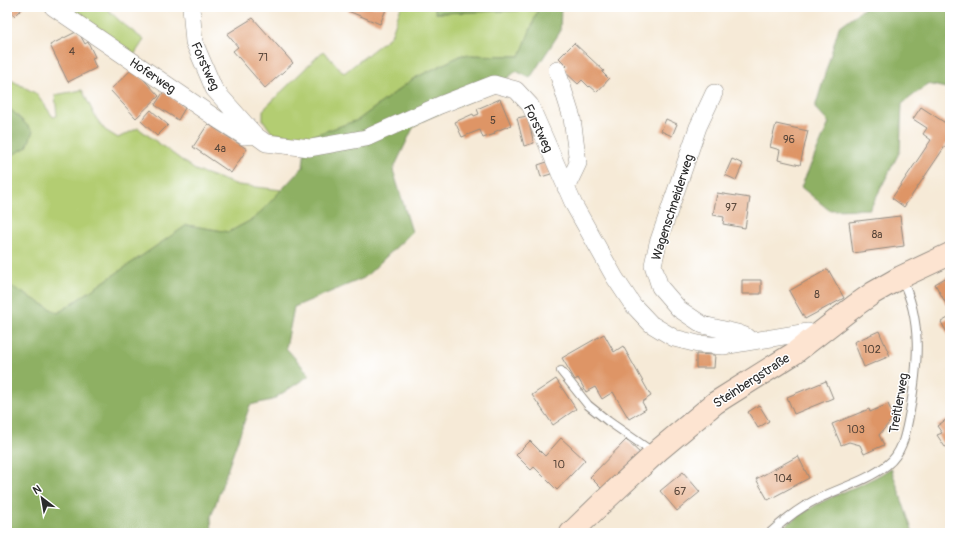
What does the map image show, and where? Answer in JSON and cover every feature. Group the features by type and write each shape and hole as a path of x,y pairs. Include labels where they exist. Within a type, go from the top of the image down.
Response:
{"main road":[{"name":"Steinbergstraße","path":"572,533 592,512 655,453 715,403 793,354 856,305 901,277 950,254"}],"street":[{"name":"Hoferweg","path":"53,7 217,119 244,136 255,135"},
{"name":"Forstweg","path":"191,7 194,42 214,89 255,135 266,143 310,148 366,138 440,105 494,84 516,90 530,105 566,188 624,293 642,316 651,324 674,338 698,344 723,346 808,332 815,336"},
{"path":"557,70 572,118 578,163 566,188"},
{"name":"Wagenschneiderweg","path":"714,93 698,127 658,244 653,265 660,287 678,309 703,325 737,333 751,341"}],"lane":[{"name":"Treitlerweg","path":"770,533 794,513 807,505 880,470 892,461 901,448 906,431 918,353 912,307 908,291 901,277"},
{"path":"561,371 588,406 655,453"}],"green space":[{"path":"65,7 105,7 144,40 134,55"},
{"path":"401,7 434,7 436,13 538,10 521,56 462,55 413,79 358,120 306,138 272,133 263,120 263,110 323,51 344,73 391,36"},
{"path":"434,7 561,7 560,32 530,78 516,71 494,90 424,120 413,128 393,170 412,232 364,278 294,307 286,348 310,375 272,400 250,405 211,517 212,533 7,533 7,284 58,313 187,225 229,232 255,218 303,167 306,138 358,120 413,79 462,55 520,56 538,10 436,13"},
{"path":"866,7 950,7 950,89 928,84 902,104 900,151 870,209 829,210 801,187 829,123 815,108 839,27"},
{"path":"9,79 37,94 53,117 57,116 55,95 82,90 96,118 105,130 118,138 138,128 195,170 238,185 282,190 255,218 229,232 187,225 58,313 7,284 7,158 27,147 33,131 7,106 7,82"},
{"path":"7,106 33,131 27,147 7,158"},
{"path":"891,468 913,533 776,533 798,516 816,505 874,478"}],"building":[{"path":"7,7 24,7 15,16"},
{"path":"350,7 387,7 380,24 348,11"},
{"path":"253,18 293,63 265,88 233,51 238,47 227,34"},
{"path":"78,31 85,44 88,42 95,57 92,58 96,68 68,82 50,45"},
{"path":"574,43 604,71 602,72 609,79 597,92 582,80 578,84 563,70 567,66 559,58"},
{"path":"133,68 159,96 136,118 110,90"},
{"path":"164,91 185,108 178,120 155,105"},
{"path":"500,99 511,125 494,132 495,134 483,138 480,130 462,137 455,122 473,114 474,116 479,114 477,109"},
{"path":"921,107 950,126 950,139 904,207 892,198 931,140 923,134 927,128 913,119"},
{"path":"151,110 168,125 157,136 141,121"},
{"path":"527,116 534,143 524,146 517,118"},
{"path":"666,119 677,124 672,136 661,131"},
{"path":"208,124 247,149 231,173 193,147"},
{"path":"776,124 808,131 800,165 778,160 780,150 770,147"},
{"path":"732,159 743,164 736,180 725,175"},
{"path":"547,162 551,174 541,177 538,165"},
{"path":"717,193 750,198 745,228 723,224 724,217 713,215"},
{"path":"900,216 904,246 853,253 849,222"},
{"path":"828,269 844,298 805,319 789,291"},
{"path":"947,277 950,282 950,311 935,284"},
{"path":"742,280 761,280 761,294 742,294"},
{"path":"950,317 950,338 941,322"},
{"path":"879,331 890,356 864,367 854,342"},
{"path":"604,334 614,352 623,346 651,396 642,402 646,409 629,419 613,392 602,399 595,387 586,392 578,378 575,380 562,358"},
{"path":"696,354 715,355 714,368 696,368"},
{"path":"556,379 576,409 553,425 532,395"},
{"path":"826,381 833,398 794,414 787,397"},
{"path":"888,404 894,417 879,435 884,445 864,454 860,445 849,442 841,445 832,424 869,409 870,412"},
{"path":"759,405 769,421 758,428 748,412"},
{"path":"950,417 950,445 945,447 937,435 942,433 937,426"},
{"path":"561,438 585,460 557,490 534,467 531,470 516,455 530,441 545,456"},
{"path":"626,440 641,454 605,492 590,477"},
{"path":"798,456 809,478 768,500 756,479"},
{"path":"683,472 700,492 677,511 660,491"}]}
